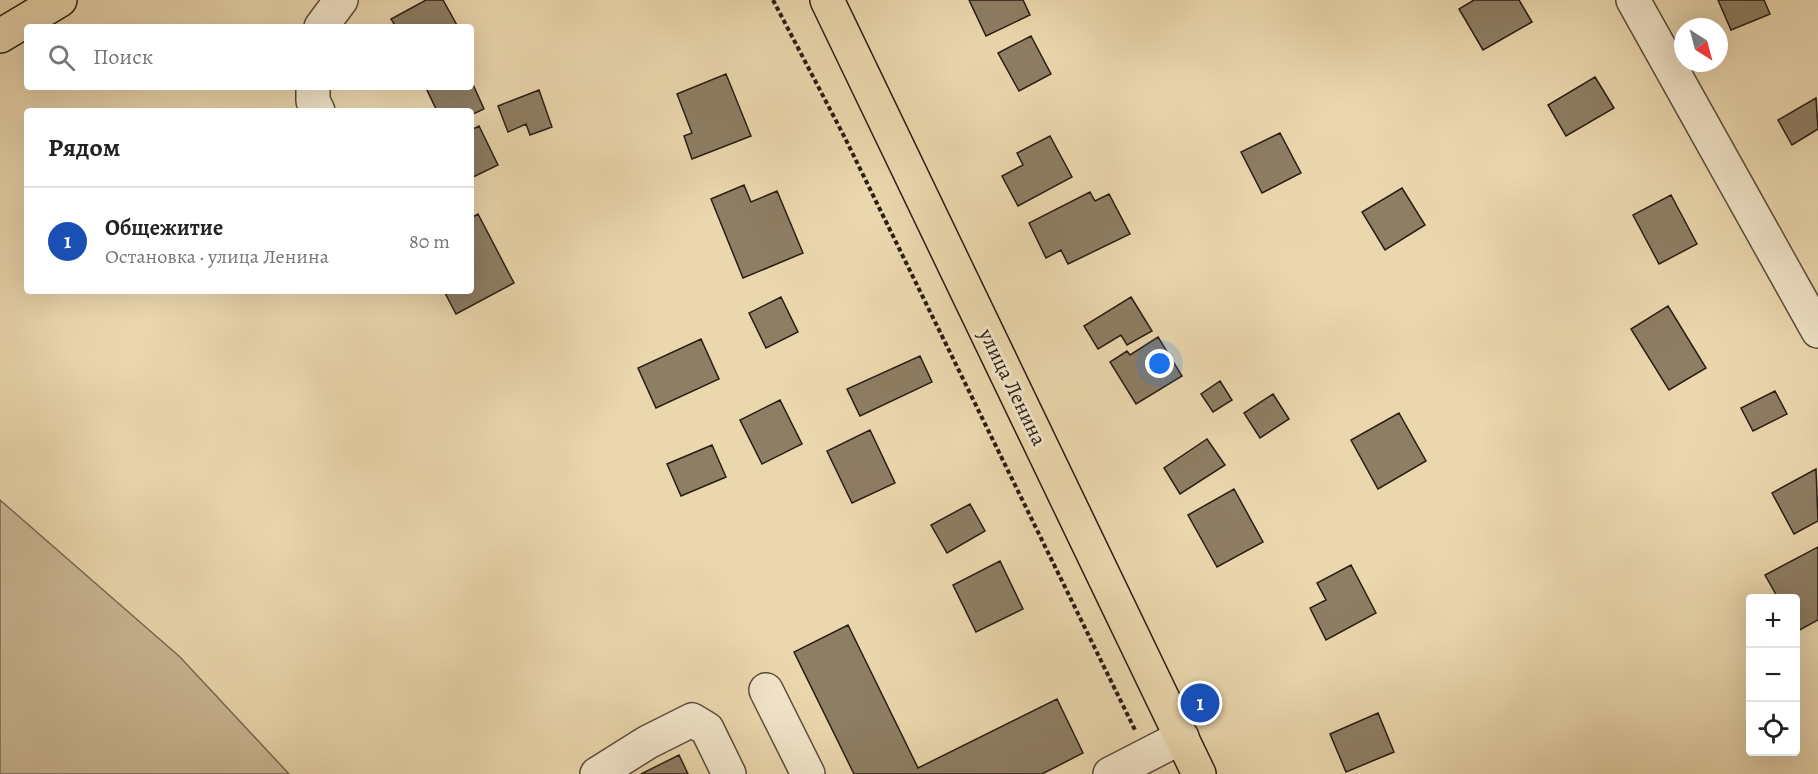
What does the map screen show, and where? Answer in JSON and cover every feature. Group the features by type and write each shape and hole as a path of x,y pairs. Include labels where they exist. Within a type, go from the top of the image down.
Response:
{"main road":[{"path":"0,36 60,0"},
{"name":"улица Ленина","path":"827,0 1199,774"}],"street":[{"path":"323,24 341,0"},
{"path":"1633,0 1818,331"},
{"path":"313,90 313,101 316,108"},
{"path":"766,690 808,774"},
{"path":"597,774 648,742 692,720 706,729 729,774"},
{"path":"1110,774 1182,737"}],"path":[{"path":"773,0 845,138 1147,755"}],"shaded area":[{"path":"0,500 180,657 289,774 0,774"}],"building":[{"path":"426,0 443,0 456,24 394,24 391,19"},
{"path":"969,0 1023,0 1030,15 986,36"},
{"path":"1474,0 1519,0 1532,22 1483,50 1459,9"},
{"path":"1718,0 1764,0 1770,14 1731,30 1728,18 1726,18"},
{"path":"1031,36 1051,74 1019,91 998,53"},
{"path":"726,74 751,136 692,159 684,136 692,133 677,94"},
{"path":"1595,77 1614,108 1566,136 1548,105"},
{"path":"474,87 484,109 474,114 474,108 436,108 427,90 474,90"},
{"path":"539,90 552,127 530,135 526,124 508,132 498,106"},
{"path":"1816,98 1818,129 1792,145 1778,120"},
{"path":"479,126 498,165 474,177 474,128"},
{"path":"1280,133 1301,173 1262,193 1241,152"},
{"path":"1050,136 1072,177 1018,206 1002,176 1023,165 1017,153"},
{"path":"744,185 751,202 777,191 803,253 743,278 711,199"},
{"path":"1402,188 1425,225 1385,250 1362,212"},
{"path":"1090,192 1095,201 1109,194 1130,234 1068,264 1061,250 1046,258 1029,223"},
{"path":"1671,195 1697,244 1659,264 1633,215"},
{"path":"478,214 514,283 456,314 446,294 474,294 474,216"},
{"path":"781,297 798,332 766,348 749,313"},
{"path":"1131,297 1152,331 1127,345 1121,335 1098,349 1084,326"},
{"path":"1668,306 1706,368 1669,390 1631,329"},
{"path":"1158,337 1182,376 1136,404 1110,362 1127,351 1130,355"},
{"path":"701,339 719,379 656,408 638,368"},
{"path":"920,356 932,382 860,416 847,389"},
{"path":"1220,381 1232,400 1213,412 1201,394"},
{"path":"1775,391 1787,414 1753,431 1741,408"},
{"path":"1273,394 1289,419 1260,438 1244,413"},
{"path":"780,400 802,444 762,464 740,420"},
{"path":"1399,413 1426,461 1378,489 1351,440"},
{"path":"870,430 895,483 852,503 827,451"},
{"path":"1207,439 1225,465 1180,494 1164,468"},
{"path":"712,445 726,477 681,496 667,464"},
{"path":"1816,469 1818,521 1794,534 1772,493"},
{"path":"1234,489 1263,542 1217,567 1188,515"},
{"path":"970,504 985,531 947,553 931,525"},
{"path":"1818,547 1818,620 1800,630 1800,594 1776,594 1765,575"},
{"path":"1000,561 1023,609 976,632 953,585"},
{"path":"1351,565 1376,613 1326,640 1310,608 1326,600 1317,583"},
{"path":"848,625 918,768 1057,699 1083,753 1042,774 854,774 794,652"},
{"path":"1378,713 1394,752 1346,772 1330,734"},
{"path":"679,755 688,774 641,774"}],"place":[{"name":"Общежитие","path":"1200,703"}]}
